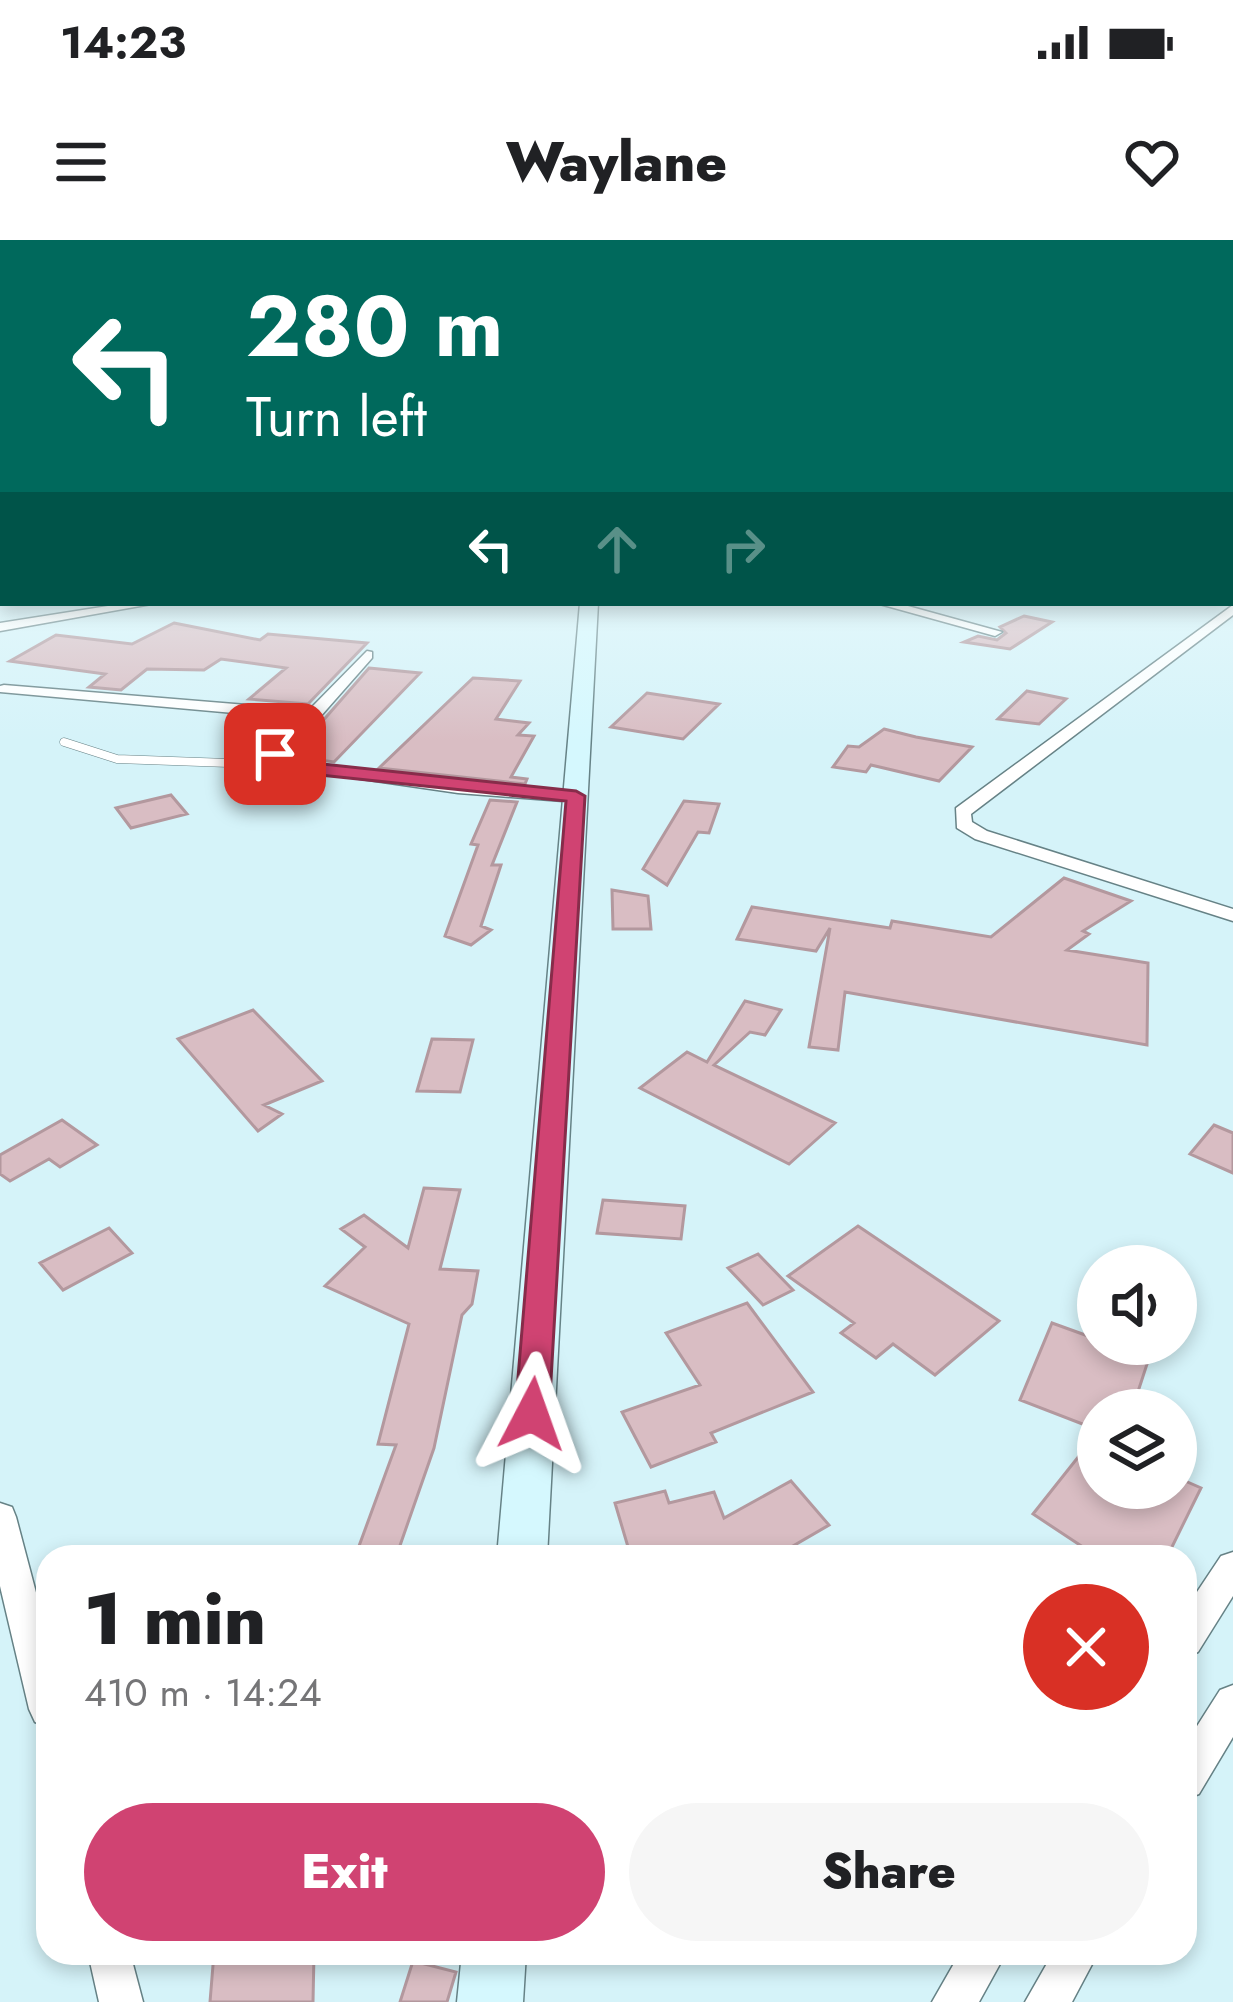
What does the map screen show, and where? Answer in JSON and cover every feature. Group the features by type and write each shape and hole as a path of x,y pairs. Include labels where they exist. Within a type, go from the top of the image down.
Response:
{"main road":[{"path":"523,1545 590,606"},
{"path":"490,2002 493,1965"}],"street":[{"path":"0,627 132,606"},
{"path":"894,606 995,632"},
{"path":"1233,609 962,812 963,824 981,835 1233,915"},
{"path":"367,655 271,762 576,796"},
{"path":"4,689 312,715"},
{"path":"0,1516 36,1661"},
{"path":"1197,1622 1233,1567"},
{"path":"1197,1760 1233,1702"},
{"path":"112,1965 121,2002"},
{"path":"954,2002 977,1965"},
{"path":"1047,2002 1070,1965"}],"lane":[{"path":"64,742 117,759 282,766"}],"building":[{"path":"1024,616 1052,622 1010,649 964,642 978,636 997,640 1006,633 1000,627"},
{"path":"174,623 260,640 268,634 367,643 308,704 249,699 286,668 221,659 204,670 147,669 121,690 89,687 105,674 10,661 56,635 132,644"},
{"path":"369,668 420,673 334,762 292,756"},
{"path":"473,678 520,681 496,719 529,723 518,735 534,736 511,777 527,779 525,784 379,768"},
{"path":"1027,691 1066,699 1039,724 998,719"},
{"path":"647,693 719,704 683,739 611,727"},
{"path":"884,729 972,747 939,781 871,765 866,772 833,767 848,746 859,747"},
{"path":"171,795 187,814 131,828 116,808"},
{"path":"490,800 517,802 492,865 501,865 481,926 491,930 471,945 445,936 478,845 471,844"},
{"path":"684,801 719,804 709,833 698,832 667,885 643,869"},
{"path":"1064,878 1131,901 1083,931 1089,934 1067,950 1148,963 1147,1045 845,992 838,1050 809,1047 830,928 816,951 737,939 752,907 890,928 892,921 991,937"},
{"path":"612,890 648,896 651,929 613,929"},
{"path":"745,1001 781,1010 765,1035 750,1032 714,1065 835,1123 789,1164 640,1088 687,1052 707,1062"},
{"path":"253,1010 322,1081 264,1105 282,1114 258,1131 178,1039"},
{"path":"432,1039 473,1040 460,1092 417,1091"},
{"path":"62,1120 97,1145 60,1167 49,1159 10,1181 0,1174 0,1155"},
{"path":"1214,1125 1233,1133 1233,1173 1190,1154"},
{"path":"424,1188 460,1190 440,1269 478,1271 472,1304 462,1315 434,1448 400,1545 359,1545 396,1445 378,1444 409,1324 325,1286 365,1247 341,1229 364,1215 408,1248"},
{"path":"603,1200 685,1206 681,1239 597,1233"},
{"path":"858,1226 999,1321 935,1375 893,1344 876,1358 841,1333 854,1323 788,1276"},
{"path":"109,1228 132,1253 63,1290 40,1263"},
{"path":"758,1254 793,1290 763,1305 728,1268"},
{"path":"747,1303 813,1392 711,1433 716,1442 651,1467 622,1412 700,1385 666,1333"},
{"path":"1052,1323 1077,1332 1077,1365 1147,1365 1139,1389 1077,1389 1077,1422 1020,1400"},
{"path":"1077,1458 1077,1509 1191,1509 1173,1545 1080,1545 1033,1514"},
{"path":"791,1481 829,1525 795,1545 627,1545 615,1503 665,1491 669,1503 714,1492 724,1518"},
{"path":"213,1965 314,1965 313,2002 210,2002"},
{"path":"412,1965 456,1972 447,2002 400,2002"}],"route":[{"path":"275,754 271,762 282,766 458,788 576,796 532,1414"}]}
